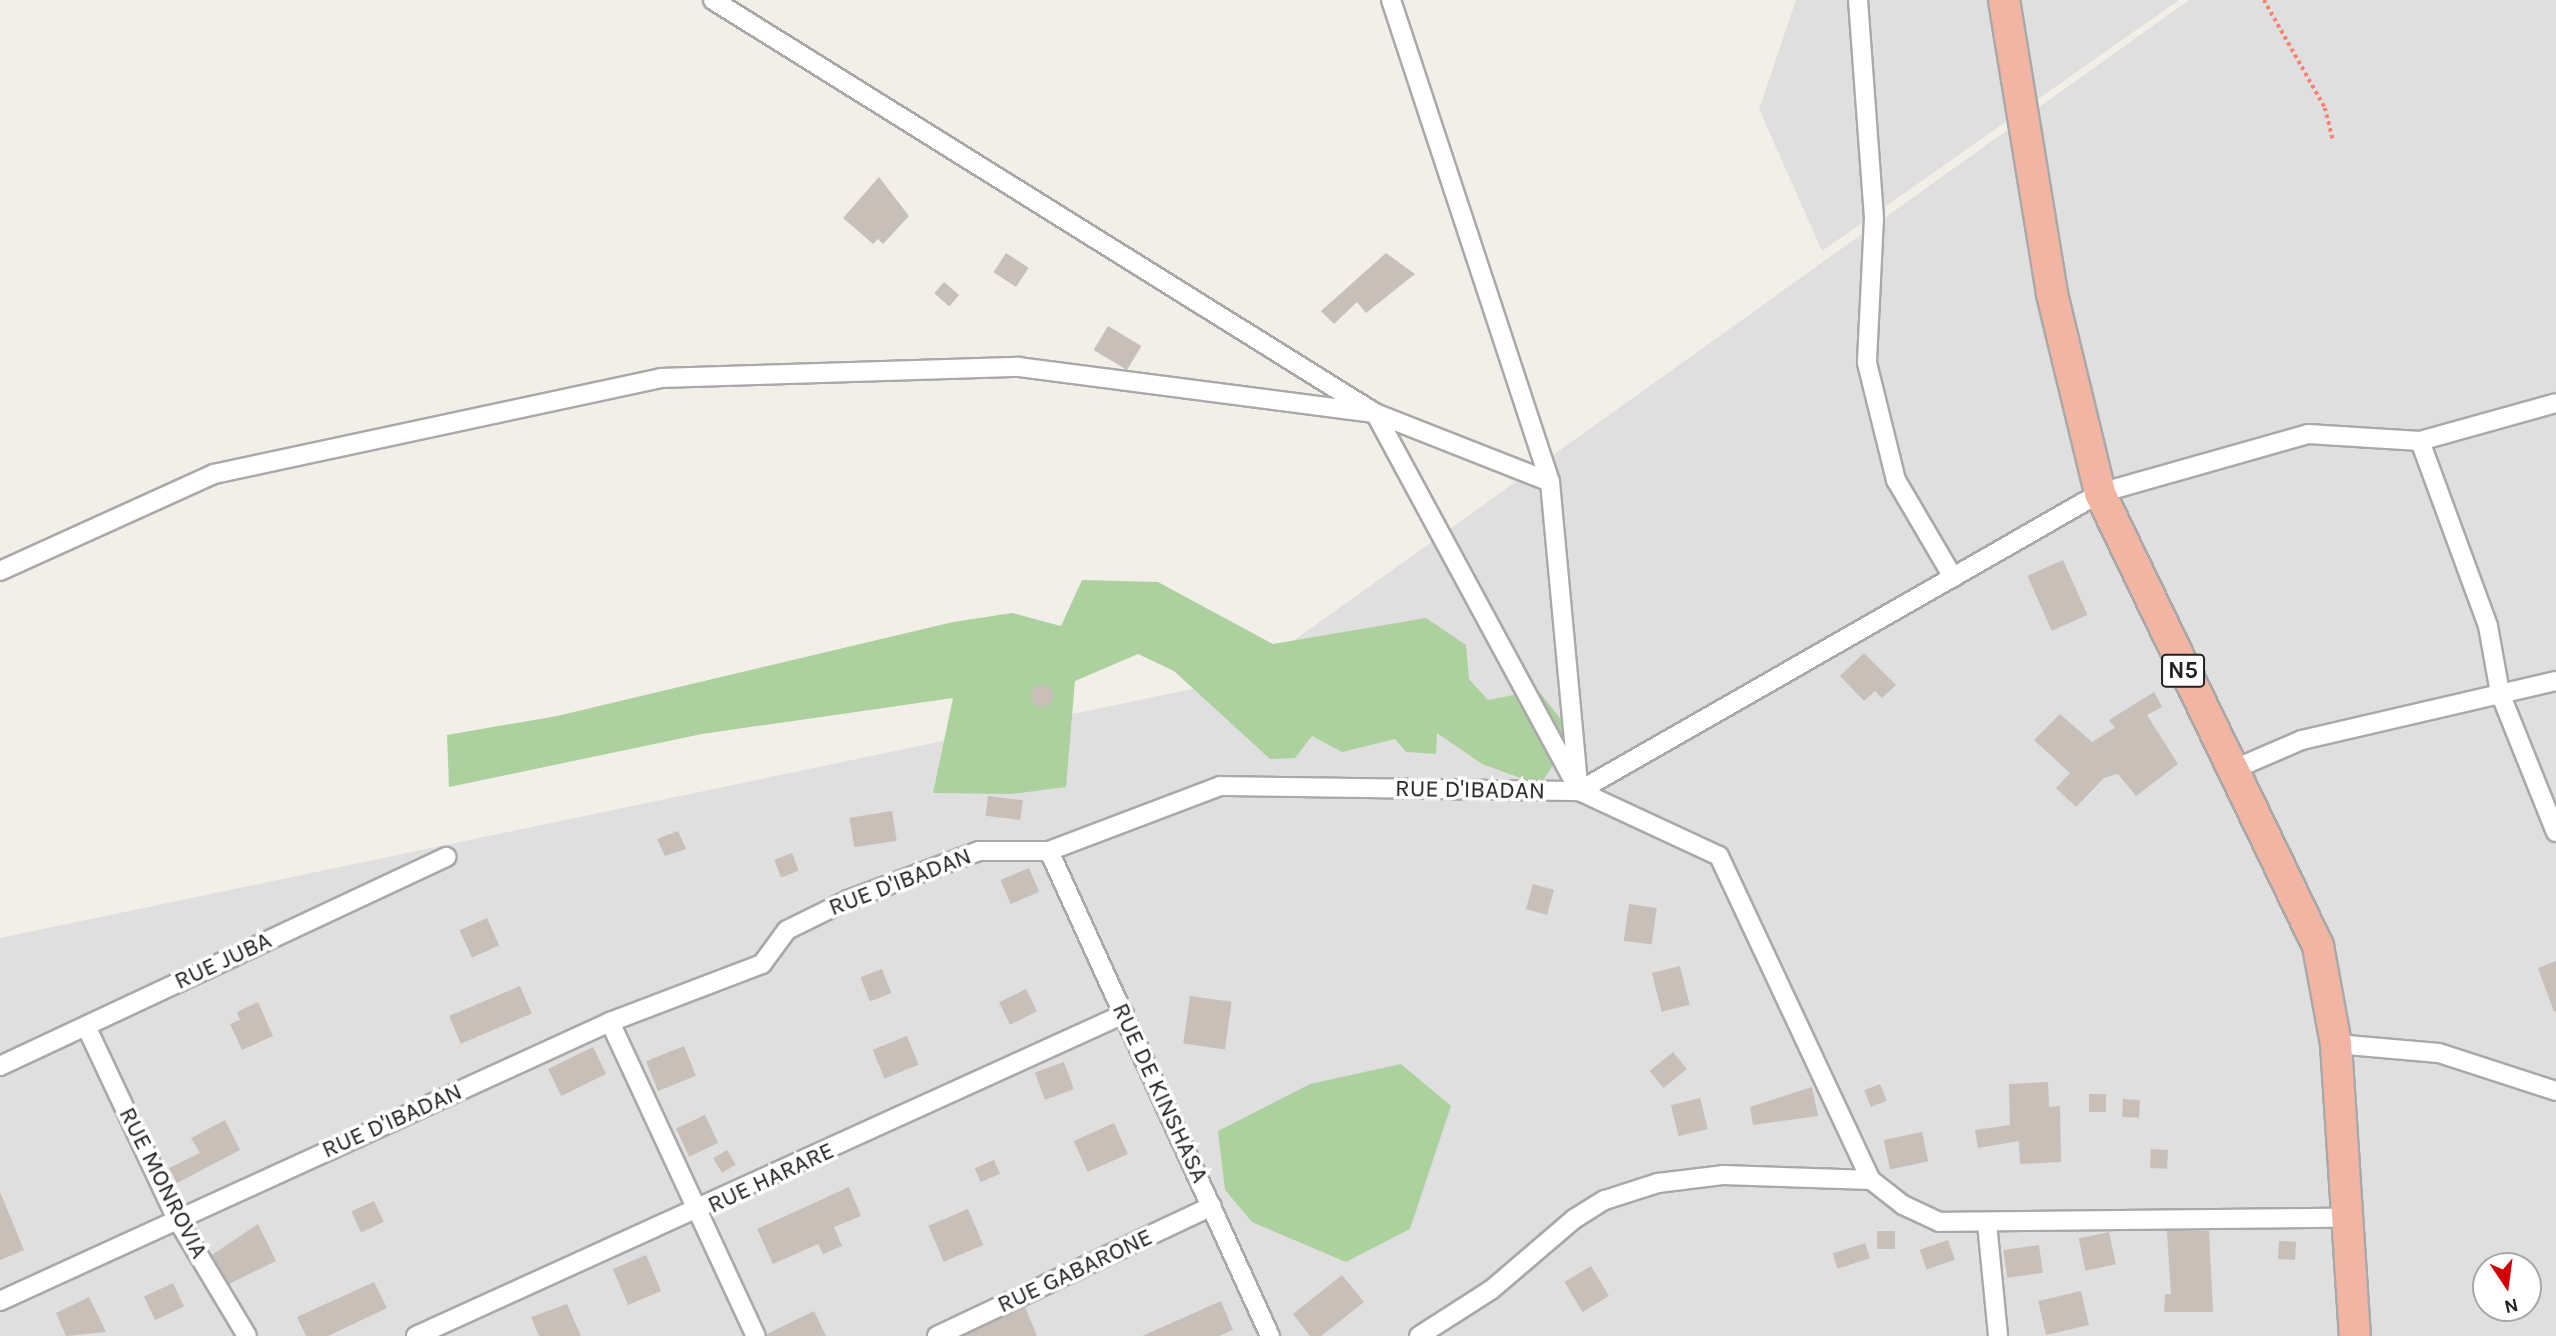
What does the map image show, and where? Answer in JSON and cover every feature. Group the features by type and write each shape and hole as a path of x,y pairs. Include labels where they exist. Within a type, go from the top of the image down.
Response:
{"highway":[{"name":"N5","path":"2004,0 2052,294 2100,493 2231,771 2318,946 2336,1044 2356,1336"}],"street":[{"path":"713,0 1375,413 1550,482"},
{"path":"1391,0 1550,482 1579,791"},
{"path":"1858,0 1874,218 1867,363 1896,480 1953,577"},
{"path":"0,571 214,474 661,377 1019,367 1375,413"},
{"path":"1579,791 2100,493 2308,433 2420,441 2556,403"},
{"path":"1375,413 1579,791"},
{"path":"2420,441 2488,626 2500,693 2556,832"},
{"path":"2231,771 2302,740 2556,681"},
{"name":"RUE D'IBADAN","path":"0,1301 610,1022 762,964 787,930 848,900 979,851 1049,851 1220,786 1579,791 1719,856 1871,1180"},
{"name":"RUE DE KINSHASA","path":"1049,851 1270,1336"},
{"name":"RUE JUBA","path":"0,1066 447,857"},
{"name":"RUE HARARE","path":"416,1336 701,1210 1124,1014"},
{"path":"610,1022 701,1210 756,1336"},
{"name":"RUE MONROVIA","path":"86,1026 177,1219 247,1336"},
{"path":"2336,1044 2439,1053 2556,1091"},
{"path":"1419,1336 1491,1290 1605,1200 1658,1183 1723,1175 1871,1180 1903,1205 1939,1222 2348,1218"},
{"name":"RUE GABARONE","path":"937,1336 1212,1206"},
{"path":"1987,1223 1998,1336"}],"path":[{"path":"2264,0 2325,108 2333,142"}],"shaded area":[{"path":"1796,0 2179,0 1822,251 1759,109"},
{"path":"2189,0 2556,0 2556,1336 0,1336 0,938 1240,679"}],"green space":[{"path":"1082,580 1158,582 1273,644 1426,618 1466,645 1469,679 1488,700 1538,690 1573,735 1540,785 1482,764 1437,733 1436,754 1406,752 1395,739 1342,752 1312,736 1295,758 1270,759 1174,671 1138,654 1075,681 1066,787 1012,794 933,793 953,698 702,734 449,787 447,735 557,716 953,622 1012,613 1061,626"},
{"path":"1401,1064 1451,1106 1410,1229 1346,1262 1252,1222 1225,1190 1218,1131 1310,1084"}],"building":[{"path":"879,177 909,216 883,244 878,239 873,244 843,218"},
{"path":"1006,253 1029,268 1016,287 993,272"},
{"path":"1386,253 1415,274 1366,313 1357,302 1334,324 1321,311"},
{"path":"944,282 959,295 949,306 934,293"},
{"path":"1108,326 1141,346 1127,370 1094,350"},
{"path":"2063,560 2087,615 2052,631 2027,576"},
{"path":"1864,653 1896,685 1882,698 1875,691 1864,701 1840,676"},
{"path":"1042,685 1050,688 1053,696 1050,704 1042,707 1034,704 1031,696 1034,688"},
{"path":"2154,692 2162,707 2147,715 2178,764 2136,796 2118,774 2104,778 2076,807 2056,788 2070,773 2034,740 2060,714 2092,742 2115,728 2109,720"},
{"path":"988,796 1023,800 1020,820 986,816"},
{"path":"892,811 897,841 854,847 850,818"},
{"path":"678,831 686,849 665,856 657,839"},
{"path":"792,853 799,871 781,878 774,860"},
{"path":"1029,868 1039,892 1011,904 1000,880"},
{"path":"1533,884 1554,890 1547,915 1526,909"},
{"path":"1629,904 1657,908 1652,945 1624,941"},
{"path":"487,918 499,945 472,958 460,930"},
{"path":"2556,961 2556,1011 2554,1012 2538,968"},
{"path":"1680,966 1690,1005 1662,1012 1652,973"},
{"path":"882,969 891,993 870,1002 861,977"},
{"path":"520,986 532,1014 461,1044 449,1016"},
{"path":"1026,989 1037,1011 1010,1025 999,1002"},
{"path":"1190,996 1232,1002 1225,1049 1183,1044"},
{"path":"258,1002 273,1036 242,1050 230,1024 240,1020 237,1012"},
{"path":"907,1036 919,1065 884,1079 873,1050"},
{"path":"684,1046 696,1076 658,1091 646,1061"},
{"path":"593,1047 606,1074 561,1096 548,1069"},
{"path":"1673,1052 1687,1069 1664,1088 1650,1071"},
{"path":"1064,1062 1074,1089 1045,1100 1035,1073"},
{"path":"2048,1082 2049,1107 2060,1106 2061,1162 2020,1164 2019,1141 1978,1148 1975,1130 2010,1125 2009,1084"},
{"path":"1880,1084 1887,1101 1871,1107 1864,1090"},
{"path":"1812,1087 1818,1116 1753,1125 1750,1107"},
{"path":"2089,1094 2106,1094 2106,1112 2089,1112"},
{"path":"1700,1098 1708,1129 1679,1136 1671,1105"},
{"path":"2123,1099 2140,1100 2139,1118 2122,1117"},
{"path":"705,1115 718,1143 689,1157 676,1129"},
{"path":"225,1120 240,1150 177,1183 169,1168 200,1153 191,1138"},
{"path":"1114,1123 1128,1154 1088,1172 1074,1141"},
{"path":"1922,1132 1928,1161 1890,1169 1884,1140"},
{"path":"2151,1149 2168,1150 2167,1169 2150,1168"},
{"path":"727,1150 736,1165 722,1173 713,1158"},
{"path":"994,1160 1000,1174 981,1182 975,1168"},
{"path":"849,1187 861,1216 834,1227 842,1246 823,1254 818,1244 773,1264 757,1229"},
{"path":"0,1192 24,1250 0,1260"},
{"path":"374,1201 384,1222 361,1232 351,1212"},
{"path":"968,1209 983,1245 944,1262 928,1226"},
{"path":"258,1224 276,1261 229,1284 212,1255"},
{"path":"1877,1231 1895,1231 1895,1249 1877,1249"},
{"path":"2167,1231 2209,1231 2213,1312 2164,1312 2165,1294 2171,1294"},
{"path":"2109,1232 2116,1264 2086,1271 2079,1238"},
{"path":"1948,1240 1955,1260 1926,1270 1920,1250"},
{"path":"2279,1241 2296,1242 2295,1260 2278,1259"},
{"path":"1865,1243 1870,1258 1838,1269 1833,1254"},
{"path":"2039,1245 2043,1273 2007,1278 2003,1250"},
{"path":"646,1255 661,1291 628,1305 613,1269"},
{"path":"1591,1266 1609,1296 1582,1312 1564,1282"},
{"path":"1342,1275 1364,1302 1321,1336 1310,1336 1293,1314"},
{"path":"374,1282 387,1308 328,1336 306,1336 297,1317"},
{"path":"173,1283 184,1307 155,1320 144,1297"},
{"path":"2081,1291 2089,1325 2046,1335 2038,1301"},
{"path":"89,1297 106,1332 66,1336 56,1313"},
{"path":"1221,1301 1233,1330 1219,1336 1142,1336"},
{"path":"567,1304 581,1336 539,1336 531,1317"},
{"path":"1024,1307 1037,1336 964,1336"},
{"path":"814,1311 826,1336 767,1336 767,1334"}]}
